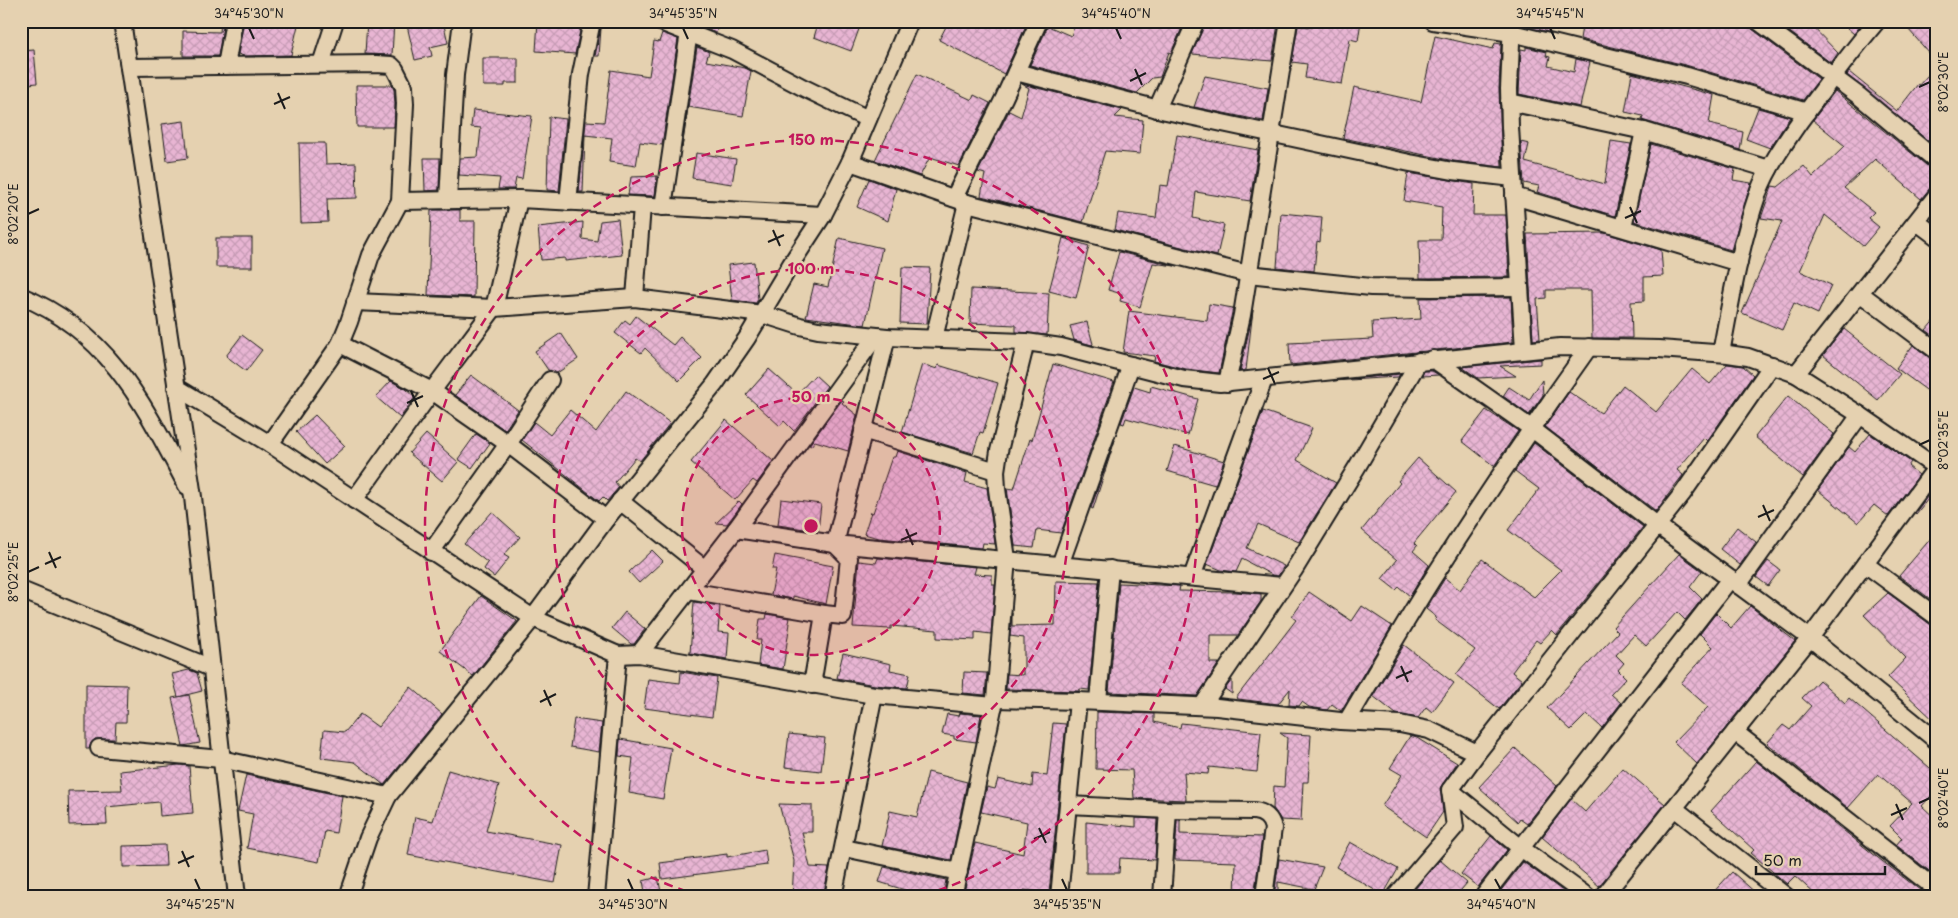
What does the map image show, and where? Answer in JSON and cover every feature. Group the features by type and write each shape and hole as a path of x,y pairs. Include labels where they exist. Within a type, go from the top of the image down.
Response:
{"street":[{"path":"122,21 193,497 238,897"},
{"path":"226,66 234,21"},
{"path":"321,64 334,21"},
{"path":"448,200 455,75 462,21"},
{"path":"568,202 581,74 592,21"},
{"path":"658,21 732,50 868,120"},
{"path":"348,897 368,838 388,796 533,618 606,519 715,384 762,314 781,280 823,215 850,162 910,21"},
{"path":"934,338 960,200 1039,21"},
{"path":"1157,109 1196,21"},
{"path":"1227,383 1248,274 1288,21"},
{"path":"1434,21 1512,27 1807,112"},
{"path":"1758,21 1832,76 1937,162"},
{"path":"1721,353 1739,262 1758,193 1769,169 1832,76 1877,21"},
{"path":"1512,27 1509,102 1524,350"},
{"path":"662,207 689,32"},
{"path":"129,67 384,64 391,65 398,72 402,81 405,94 400,201 371,255 340,344 270,444"},
{"path":"1016,72 1157,109 1453,171 1513,178"},
{"path":"1509,102 1644,131 1769,169"},
{"path":"1623,227 1644,131"},
{"path":"850,162 960,200 1248,274 1318,283 1371,286 1431,288 1519,287"},
{"path":"1796,374 1937,195"},
{"path":"1514,196 1739,262"},
{"path":"400,201 519,199 823,215"},
{"path":"354,500 494,308 519,199"},
{"path":"635,298 642,206"},
{"path":"1917,222 1937,237"},
{"path":"1860,294 1937,351"},
{"path":"21,296 59,315 79,330 99,348 128,381 193,497"},
{"path":"355,302 494,308 635,298 762,314 818,330 882,336 1026,342 1061,347 1184,379 1227,383 1560,347 1721,353 1748,357 1796,374 1860,415 1936,468 1810,638 1603,897"},
{"path":"835,544 863,430 882,336"},
{"path":"639,654 882,336"},
{"path":"953,897 994,703 1007,559 996,471 999,451 1026,342"},
{"path":"340,344 432,391 508,444 606,519"},
{"path":"1347,721 1430,582 1531,428 1589,347"},
{"path":"1426,360 1531,428 1657,525 1810,638 1937,741"},
{"path":"1202,706 1282,586 1426,360"},
{"path":"1060,564 1131,365"},
{"path":"1395,897 1455,827 1450,790 1682,493 1772,365"},
{"path":"1192,577 1264,379"},
{"path":"431,552 508,444 550,380"},
{"path":"176,387 270,444 533,618 618,655 639,654 874,695 994,703 1078,700 1202,706 1347,721 1391,723 1424,729 1477,753"},
{"path":"1483,897 1734,582 1860,415"},
{"path":"863,430 996,471"},
{"path":"620,502 705,569"},
{"path":"736,528 835,544 1282,586"},
{"path":"689,590 843,616 849,558 835,544"},
{"path":"1865,564 1937,617"},
{"path":"1098,701 1110,569"},
{"path":"21,590 211,668"},
{"path":"812,685 824,614"},
{"path":"596,897 618,655"},
{"path":"833,897 874,695"},
{"path":"1059,897 1078,700"},
{"path":"1735,732 1937,890"},
{"path":"99,748 222,759 388,796"},
{"path":"1450,790 1521,848 1588,897"},
{"path":"1069,805 1168,810 1254,811 1264,813 1270,820 1273,828 1264,897"},
{"path":"1674,808 1786,897"},
{"path":"1162,897 1168,810"},
{"path":"844,848 959,872"}],"building":[{"path":"221,21 224,21 218,56 183,56 183,31 220,32"},
{"path":"244,21 299,21 291,55 244,56 238,54"},
{"path":"367,21 394,21 392,55 365,54"},
{"path":"406,21 443,21 448,43 430,47 432,56 415,60"},
{"path":"538,21 582,21 575,54 536,51"},
{"path":"686,21 720,21 716,33"},
{"path":"819,21 862,21 851,51 814,37"},
{"path":"949,21 1028,21 1004,74 939,40"},
{"path":"1076,21 1185,21 1171,53 1169,52 1160,77 1152,78 1137,93 1030,65 1048,26 1071,36"},
{"path":"1206,21 1264,21 1263,23 1278,24 1272,61 1192,54"},
{"path":"1315,21 1361,21 1358,41 1350,39 1342,84 1305,78 1307,64 1292,62 1298,26 1313,27"},
{"path":"1529,21 1551,21 1549,32 1528,27"},
{"path":"1583,21 1748,21 1752,29 1819,79 1803,100 1689,66 1580,39"},
{"path":"1775,21 1807,21 1838,53 1831,63"},
{"path":"1839,21 1864,21 1854,34"},
{"path":"1901,21 1937,21 1937,62"},
{"path":"601,28 599,56 595,56"},
{"path":"662,33 678,39 662,145 640,142 636,166 609,162 612,138 585,135 583,192 579,192 586,121 604,122 611,70 649,76 654,41 659,42"},
{"path":"1435,36 1493,49 1495,43 1501,44 1499,89 1502,167 1454,161 1343,138 1354,87 1421,102"},
{"path":"697,47 709,52 706,61 745,68 751,71 743,116 688,107"},
{"path":"1526,47 1547,52 1546,56 1550,57 1548,66 1574,72 1576,59 1590,62 1580,107 1519,94 1521,49 1526,50"},
{"path":"34,50 37,83 21,85 21,51"},
{"path":"483,58 518,58 518,83 505,83 505,86 483,86"},
{"path":"1937,65 1937,148 1847,75 1849,72 1897,111 1918,84"},
{"path":"1632,73 1714,95 1709,124 1743,132 1740,150 1642,120 1643,116 1625,112"},
{"path":"917,74 972,100 974,95 990,103 959,166 930,157 920,176 875,160"},
{"path":"1205,76 1268,88 1263,121 1194,107"},
{"path":"1022,84 1122,110 1115,117 1143,120 1140,154 1105,151 1083,222 981,196 985,174 978,172 1009,111 1021,117 1029,88"},
{"path":"356,85 392,85 395,104 394,127 357,127"},
{"path":"1835,91 1931,169 1937,171 1937,185 1930,188 1921,199 1875,159 1844,188 1874,212 1868,218 1879,227 1863,246 1825,215 1800,271 1831,285 1818,314 1794,303 1782,330 1742,313 1782,221 1761,218 1772,186 1778,187 1804,166 1813,177 1845,146 1813,120"},
{"path":"1758,108 1790,117 1770,148 1746,139"},
{"path":"473,110 532,116 522,179 516,178 514,189 498,189 500,178 459,175 460,158 478,157 481,128 471,127"},
{"path":"549,117 566,119 559,191 547,190"},
{"path":"184,121 188,158 167,161 162,124"},
{"path":"1177,135 1258,150 1250,201 1196,192 1193,218 1224,225 1217,256 1115,230 1118,213 1156,218 1160,185 1168,186"},
{"path":"1611,141 1631,144 1615,216 1537,192 1539,186 1524,183 1521,142 1529,144 1525,162 1605,184"},
{"path":"299,143 325,143 326,164 356,163 357,198 327,199 328,222 301,223"},
{"path":"1651,144 1735,169 1733,180 1751,183 1731,250 1634,221"},
{"path":"696,153 736,159 732,184 692,178"},
{"path":"424,158 440,158 439,190 425,191"},
{"path":"1408,173 1474,184 1473,215 1506,215 1509,277 1420,278 1419,240 1441,240 1442,207 1404,201"},
{"path":"657,176 655,196 628,195 631,177"},
{"path":"869,179 896,189 888,221 857,207"},
{"path":"431,210 460,210 460,221 475,221 474,297 428,295"},
{"path":"1281,213 1322,217 1320,242 1317,241 1314,271 1277,267"},
{"path":"618,219 622,255 565,261 565,258 541,260 538,227 583,222 582,239 597,241 600,221"},
{"path":"1605,233 1661,250 1663,276 1644,277 1644,301 1631,302 1632,338 1592,338 1591,290 1546,290 1546,298 1537,299 1540,339 1533,340 1527,234"},
{"path":"216,238 252,238 252,267 216,267"},
{"path":"839,238 882,248 865,325 806,317 814,284 828,287"},
{"path":"1063,238 1089,246 1076,298 1049,291"},
{"path":"1119,252 1175,266 1153,263 1140,307 1120,301 1122,294 1108,290"},
{"path":"754,262 758,299 756,303 732,300 728,265"},
{"path":"902,267 930,268 927,324 900,323"},
{"path":"971,289 1049,293 1047,335 1016,332 1016,325 970,323"},
{"path":"1511,297 1513,342 1290,365 1289,343 1373,339 1372,322 1421,319 1420,298"},
{"path":"1209,304 1233,308 1219,373 1186,369 1154,361 1155,356 1123,352 1129,311 1207,321"},
{"path":"1253,310 1246,370 1240,371 1252,317"},
{"path":"636,316 673,345 680,337 702,358 679,381 645,348 641,353 615,333 625,320 630,324"},
{"path":"1937,317 1937,338 1926,330"},
{"path":"1087,322 1092,345 1074,340 1070,326"},
{"path":"1844,329 1900,374 1878,400 1823,355"},
{"path":"561,333 578,359 557,373 548,370 535,351"},
{"path":"242,335 262,350 246,371 226,356"},
{"path":"1913,345 1931,359 1937,361 1937,381 1929,392 1896,368"},
{"path":"1541,359 1541,364 1500,366 1516,376 1478,378 1462,367"},
{"path":"922,364 937,369 938,365 998,383 983,433 980,432 973,453 902,432"},
{"path":"1053,364 1114,382 1061,533 1037,530 1034,548 1015,546 1007,488 1014,489 1030,439 1032,440"},
{"path":"1727,364 1743,366 1753,375 1707,441 1704,438 1677,470 1683,475 1656,511 1545,427 1569,392 1601,413 1623,385 1656,412 1692,369 1710,384"},
{"path":"769,369 797,394 815,375 827,386 794,431 784,421 780,426 746,395"},
{"path":"1424,371 1432,371 1439,375 1422,376"},
{"path":"1400,374 1398,377 1333,381"},
{"path":"471,375 518,410 505,430 455,395"},
{"path":"1542,380 1543,395 1529,415 1503,396 1509,387 1529,400"},
{"path":"391,381 406,389 415,397 400,418 376,397"},
{"path":"1151,386 1198,399 1188,435 1126,418 1124,424 1121,423 1134,387 1150,392"},
{"path":"626,391 670,423 640,461 635,458 615,482 619,487 607,501 603,497 599,501 522,440 534,422 550,435 570,410 596,432"},
{"path":"1788,396 1834,434 1803,477 1755,437"},
{"path":"842,400 844,401 842,403 857,415 848,451 815,441 811,446 809,445"},
{"path":"1486,410 1518,431 1494,466 1462,441"},
{"path":"1263,411 1312,428 1297,460 1336,483 1299,542 1258,524 1247,548 1284,566 1278,576 1272,575 1242,559 1236,572 1221,570 1207,564"},
{"path":"315,415 345,446 325,464 296,432"},
{"path":"726,420 773,461 757,483 753,480 735,500 691,462"},
{"path":"426,434 458,462 442,481 409,453"},
{"path":"476,434 490,443 472,468 458,459"},
{"path":"1870,434 1911,462 1908,466 1919,475 1888,516 1874,505 1858,523 1818,490 1849,447 1855,452"},
{"path":"1115,440 1093,509 1091,508"},
{"path":"1534,443 1643,527 1557,635 1552,630 1540,643 1536,640 1512,672 1522,680 1499,709 1456,675 1475,650 1435,620 1436,617 1426,609 1445,578 1460,590 1482,559 1534,597 1561,570 1508,530 1539,489 1515,471"},
{"path":"1175,446 1224,461 1215,485 1167,471"},
{"path":"897,451 967,473 965,482 987,488 995,544 983,543 982,548 879,538 864,534 892,457 895,457"},
{"path":"1418,458 1456,492 1414,543 1417,546 1413,551 1429,565 1410,596 1399,587 1396,590 1382,579 1397,560 1362,530 1400,483 1398,481"},
{"path":"1934,488 1936,489 1916,514 1915,513"},
{"path":"781,499 821,504 818,531 778,525"},
{"path":"739,501 742,504 727,524 716,523"},
{"path":"492,512 520,537 504,555 509,558 494,577 484,569 488,563 464,544"},
{"path":"1737,527 1756,542 1740,565 1720,549"},
{"path":"1937,531 1937,604 1899,576"},
{"path":"652,550 663,561 639,583 629,572"},
{"path":"1679,554 1702,571 1690,587 1702,599 1685,620 1677,612 1646,646 1634,635 1616,655 1624,663 1618,670 1626,678 1611,694 1621,703 1602,728 1587,714 1571,730 1547,708 1618,632 1613,627"},
{"path":"775,555 833,566 826,604 793,596 793,599 771,595 776,569 772,569"},
{"path":"878,558 976,567 974,574 992,575 992,584 995,584 991,634 975,632 975,640 937,638 937,630 891,626 891,629 853,627 859,561 876,563"},
{"path":"1768,561 1780,570 1768,586 1756,577"},
{"path":"1056,581 1099,582 1089,690 1006,689 1007,674 1023,675 1024,668 1024,638 1010,636 1012,613 1012,626 1055,625"},
{"path":"1119,583 1180,586 1179,591 1261,594 1261,601 1238,635 1210,635 1210,663 1219,663 1197,696 1109,692"},
{"path":"1309,592 1352,621 1362,606 1392,626 1341,711 1332,704 1327,710 1309,707 1302,702 1299,706 1289,705 1290,689 1278,704 1236,698 1296,620 1292,617"},
{"path":"1888,593 1931,625 1937,627 1937,723 1888,677 1906,658 1864,615"},
{"path":"481,596 517,621 473,676 440,651"},
{"path":"694,602 720,606 718,632 729,633 727,659 690,653"},
{"path":"1750,606 1795,641 1697,764 1674,742 1708,707 1681,683 1713,647 1700,634 1716,613 1731,628"},
{"path":"625,612 645,629 634,644 631,644 612,628"},
{"path":"767,614 789,618 788,623 790,623 783,669 758,665 761,640 757,640 760,619 766,619"},
{"path":"1404,645 1454,683 1432,712 1426,707 1418,718 1396,714 1373,696"},
{"path":"843,653 891,664 890,670 910,674 907,688 875,685 837,678"},
{"path":"189,670 197,673 202,691 178,697 172,674"},
{"path":"681,672 717,678 712,717 644,708 648,679 680,683"},
{"path":"964,672 987,673 985,695 963,693"},
{"path":"1232,680 1232,694 1225,689"},
{"path":"1819,680 1845,703 1849,698 1937,774 1937,789 1922,806 1937,820 1937,877 1896,845 1902,838 1890,826 1912,803 1878,774 1848,808 1767,743 1783,725 1790,730 1811,706 1802,698"},
{"path":"86,684 127,685 126,722 116,722 115,739 95,739 89,749 86,749"},
{"path":"411,687 442,714 384,785 355,762 321,758 324,730 345,732 360,714 378,727"},
{"path":"189,695 200,743 183,746 172,698"},
{"path":"1097,712 1154,714 1154,722 1180,728 1181,723 1261,732 1257,772 1209,767 1208,774 1184,772 1186,800 1134,798 1132,770 1096,769"},
{"path":"960,713 981,715 976,742 954,739 954,736 942,734 947,714 959,716"},
{"path":"574,719 602,723 599,752 570,747"},
{"path":"1053,723 1066,724 1049,893 1024,890 1024,897 963,897 975,843 1023,854 1027,822 981,812 987,787 995,789 998,779 1032,787 1033,774 1047,776"},
{"path":"1280,733 1311,735 1308,782 1303,782 1301,821 1281,820 1273,808 1274,786 1284,787 1287,738"},
{"path":"789,734 825,738 821,771 785,767"},
{"path":"1410,736 1417,738 1457,763 1440,788 1443,812 1426,837 1382,806 1402,775 1390,768"},
{"path":"620,739 671,748 663,799 629,793 633,758 619,756"},
{"path":"1515,748 1557,786 1527,824 1520,819 1518,822 1479,787"},
{"path":"1756,761 1929,897 1818,897 1795,876 1787,884 1751,853 1754,850 1711,811"},
{"path":"179,765 189,766 193,813 160,816 159,802 106,807 107,824 69,825 68,791 122,790 120,771"},
{"path":"1623,768 1665,804 1599,886 1542,837 1571,799 1585,812"},
{"path":"448,770 499,785 486,831 562,845 555,883 408,855 415,817 433,821"},
{"path":"928,772 967,782 951,860 882,846 890,811 917,817"},
{"path":"246,775 342,796 336,833 325,831 319,862 247,848 253,814 238,811"},
{"path":"779,804 812,805 812,832 802,832 810,867 829,868 823,897 792,897 794,861"},
{"path":"1136,818 1157,819 1155,860 1120,858 1119,873 1086,873 1086,822 1136,827"},
{"path":"1177,820 1180,820 1180,834 1262,837 1254,897 1235,897 1236,862 1175,860"},
{"path":"1491,836 1507,850 1478,887 1461,874"},
{"path":"1350,842 1398,869 1383,895 1336,867"},
{"path":"165,845 166,866 123,867 123,846"},
{"path":"765,850 767,865 662,879 660,863 727,854 727,857"},
{"path":"1279,859 1323,867 1314,889 1278,882 1278,897 1274,897"},
{"path":"1440,860 1467,883 1455,897 1408,897"},
{"path":"1523,862 1571,897 1496,897"},
{"path":"884,867 946,880 943,897 903,897 905,890 879,882"},
{"path":"1732,872 1748,886 1760,897 1709,897"},
{"path":"658,877 662,897 646,897 643,881"}]}
